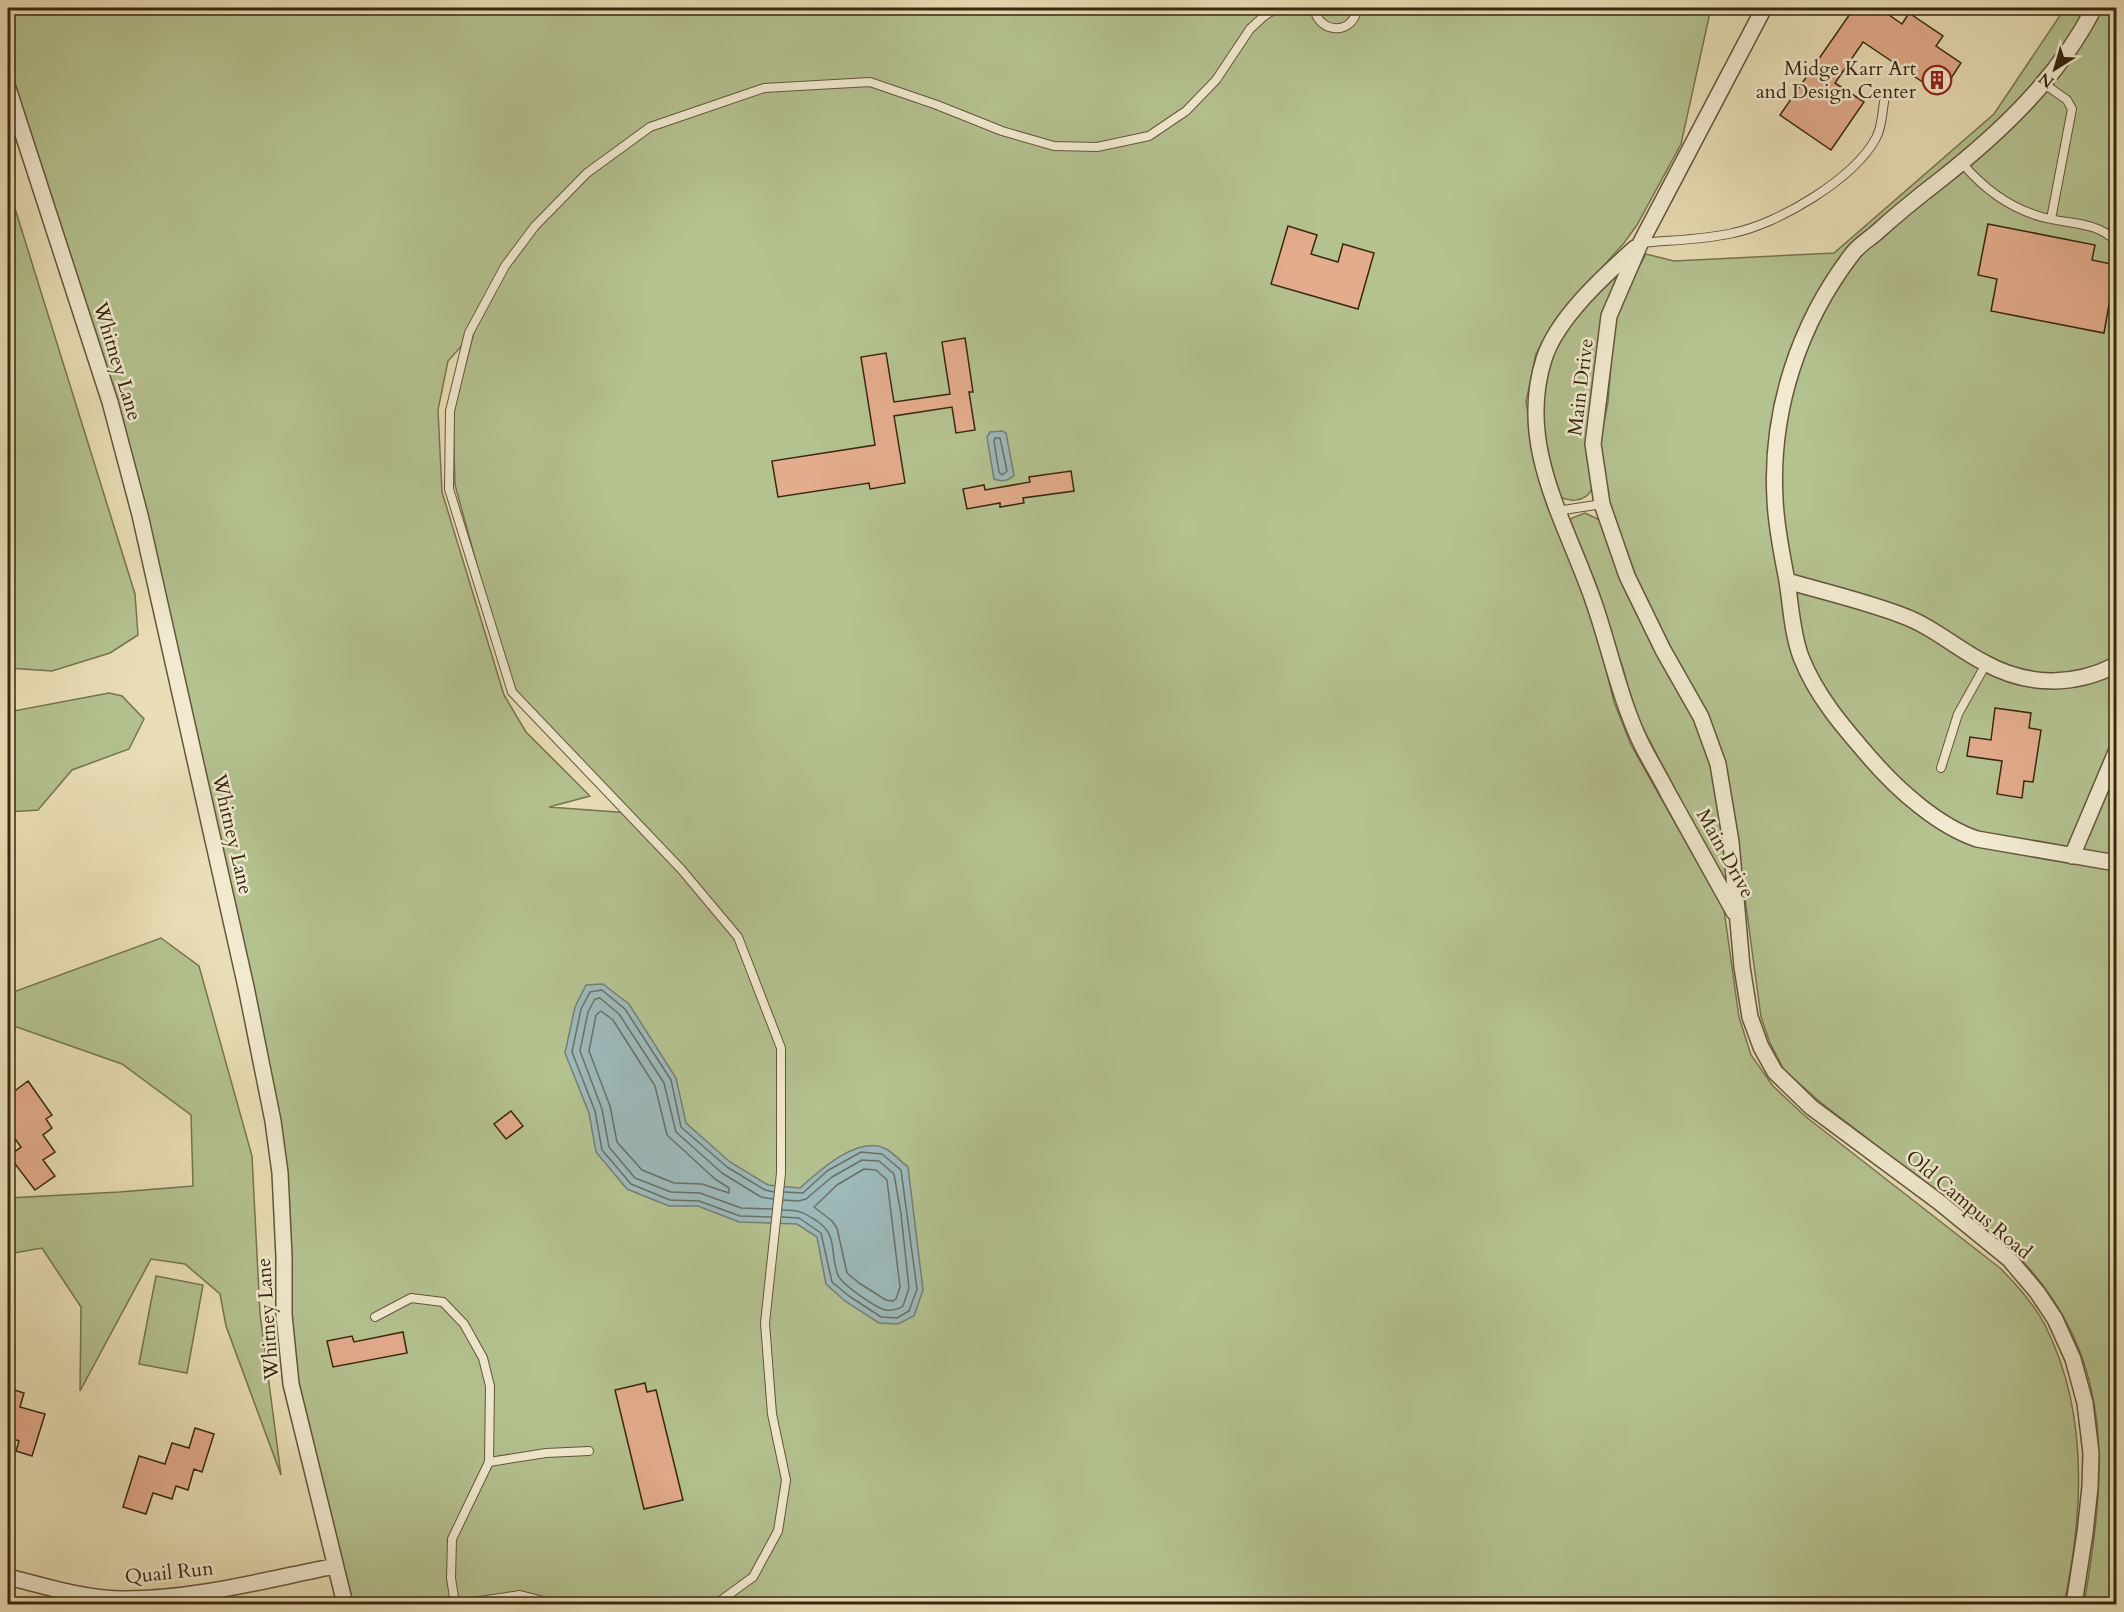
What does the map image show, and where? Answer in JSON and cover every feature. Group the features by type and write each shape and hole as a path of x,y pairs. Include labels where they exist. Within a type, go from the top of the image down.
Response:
{"street":[{"name":"Main Drive","path":"1736,915 1731,842 1719,764 1701,717 1663,650 1626,576 1602,504 1593,444 1609,316 1640,244 1764,8"},
{"path":"2094,8 2074,42 2043,83 2006,124 1855,251 1823,297 1795,359 1784,397 1777,431 1775,486 1780,548 1801,657 1814,684 1841,725 1886,776 1942,823 1965,835 2116,863"},
{"name":"Whitney Lane","path":"8,88 106,391 140,515 246,987 273,1121 280,1173 284,1315 291,1384 345,1605"},
{"name":"Main Drive","path":"1640,244 1588,292 1561,327 1544,358 1534,406 1539,451 1557,511 1594,602 1623,698 1640,741 1736,915"},
{"path":"1787,581 1902,615 1924,625 1986,664 2024,679 2047,682 2067,681 2106,671 2116,665"},
{"path":"2072,856 2116,752"},
{"name":"Old Campus Road","path":"1736,915 1750,1017 1761,1047 1775,1072 1811,1107 1938,1202 2008,1258 2037,1292 2055,1318 2073,1359 2085,1403 2091,1454 2087,1521 2074,1605"},
{"name":"Quail Run","path":"8,1576 71,1593 120,1599 178,1595 237,1586 334,1566"}],"lane":[{"path":"716,1605 753,1577 778,1531 786,1480 772,1414 765,1323 781,1173 781,1048 738,937 681,869 512,692 448,489 450,411 469,333 505,266 535,226 588,173 650,127 764,88 870,82 1002,131 1054,146 1097,147 1149,136 1186,111 1216,80 1251,29 1276,8"},
{"path":"1314,8 1315,15 1324,25 1337,29 1350,23 1357,8"},
{"path":"2043,83 2067,100 2072,109 2051,219"},
{"path":"1640,244 1734,233 1771,221 1789,212 1833,184 1859,162 1876,138 1881,125 1884,102"},
{"path":"1962,163 1977,181 2016,209 2051,219 2090,225 2116,241"},
{"path":"1557,511 1602,504"},
{"path":"1941,768 1958,714 1986,664"},
{"path":"375,1317 411,1298 443,1302 464,1324 483,1358 490,1386 489,1462 452,1539 452,1578 457,1605 519,1595 555,1605"},
{"path":"489,1462 546,1453 589,1451"}],"green space":[{"path":"8,8 1711,8 1681,144 1637,225 1624,243 1556,319 1536,354 1526,402 1535,452 1594,620 1614,702 1631,745 1724,910 1739,1017 1751,1055 1773,1086 1805,1116 2000,1268 2025,1295 2045,1325 2059,1358 2076,1427 2078,1498 2076,1534 2064,1604 345,1604 291,1384 280,1173 190,741 84,320 8,67","holes":["474,332 453,411 455,485 512,692 631,813 549,807 590,796 526,732 504,695 442,492 438,410 448,361"]},
{"path":"2065,8 2116,8 2116,1604 2084,1604 2097,1506 2099,1460 2096,1415 2087,1372 2070,1330 2046,1289 2011,1249 1820,1102 1784,1070 1770,1043 1761,1017 1737,839 1683,672 1644,597 1606,498 1599,447 1608,402 1614,324 1620,301 1646,254 1674,261 1834,253 1994,114"},
{"path":"8,186 135,594 138,635 110,653 52,671 8,668"},
{"path":"1625,262 1611,295 1592,488 1585,497 1569,500 1554,492 1539,401 1555,343 1572,316"},
{"path":"1585,513 1598,519 1603,525 1705,740 1713,767 1731,896 1636,715 1622,665 1568,525 1572,518"},
{"path":"109,693 122,696 144,719 129,749 72,770 38,810 8,812 8,712"},
{"path":"161,938 199,966 252,1156 260,1314 281,1475 226,1326 220,1294 185,1264 151,1259 80,1391 81,1307 42,1248 8,1254 8,1198 193,1186 191,1115 122,1064 8,1024 8,1011 16,991"},
{"path":"156,1276 203,1285 187,1373 139,1364"}],"water":[{"path":"990,432 1006,433 1014,475 1002,481 994,479 987,437"},
{"path":"603,984 629,1004 676,1078 686,1123 730,1162 768,1185 800,1188 840,1156 864,1146 886,1149 908,1167 923,1290 914,1316 898,1324 879,1323 845,1301 826,1284 817,1237 797,1224 739,1222 698,1206 669,1206 627,1189 596,1152 589,1113 565,1053 575,1007 586,985"}],"building":[{"name":"Midge Karr Art and Design Center","path":"1854,8 1879,8 1902,24 1909,13 1943,36 1936,46 1961,63 1939,93 1863,42 1835,83 1864,102 1831,150 1780,115"},
{"path":"1988,224 2095,245 2092,260 2116,265 2104,333 1991,311 1997,279 1978,275"},
{"path":"1288,226 1317,235 1311,254 1338,262 1343,244 1374,253 1358,309 1271,284"},
{"path":"965,338 973,392 969,392 975,430 956,433 952,407 894,416 905,483 870,489 869,483 778,497 772,461 875,445 861,357 886,353 894,402 950,394 942,342"},
{"path":"1071,471 1074,491 1023,498 1024,503 1000,507 1000,503 967,509 963,489 984,485 985,490 1030,482 1029,477"},
{"path":"1995,708 2031,713 2029,728 2041,730 2033,782 2024,781 2022,798 1997,794 2002,761 1967,756 1970,737 1991,740"},
{"path":"28,1081 52,1115 46,1119 52,1128 43,1135 55,1152 43,1160 55,1176 35,1190 9,1156 21,1147 8,1129 8,1096"},
{"path":"511,1111 523,1126 506,1139 494,1124"},
{"path":"403,1332 407,1353 333,1367 327,1341 352,1336 354,1342"},
{"path":"645,1383 647,1392 656,1390 683,1500 644,1509 615,1390"},
{"path":"8,1388 24,1393 20,1407 45,1414 32,1456 16,1451 19,1441 8,1437"},
{"path":"195,1428 214,1434 202,1472 194,1469 188,1490 176,1486 172,1499 153,1493 146,1514 123,1507 139,1456 165,1464 172,1443 189,1448"}],"place":[{"name":"Midge Karr Art and Design Center","path":"1937,80"}]}
